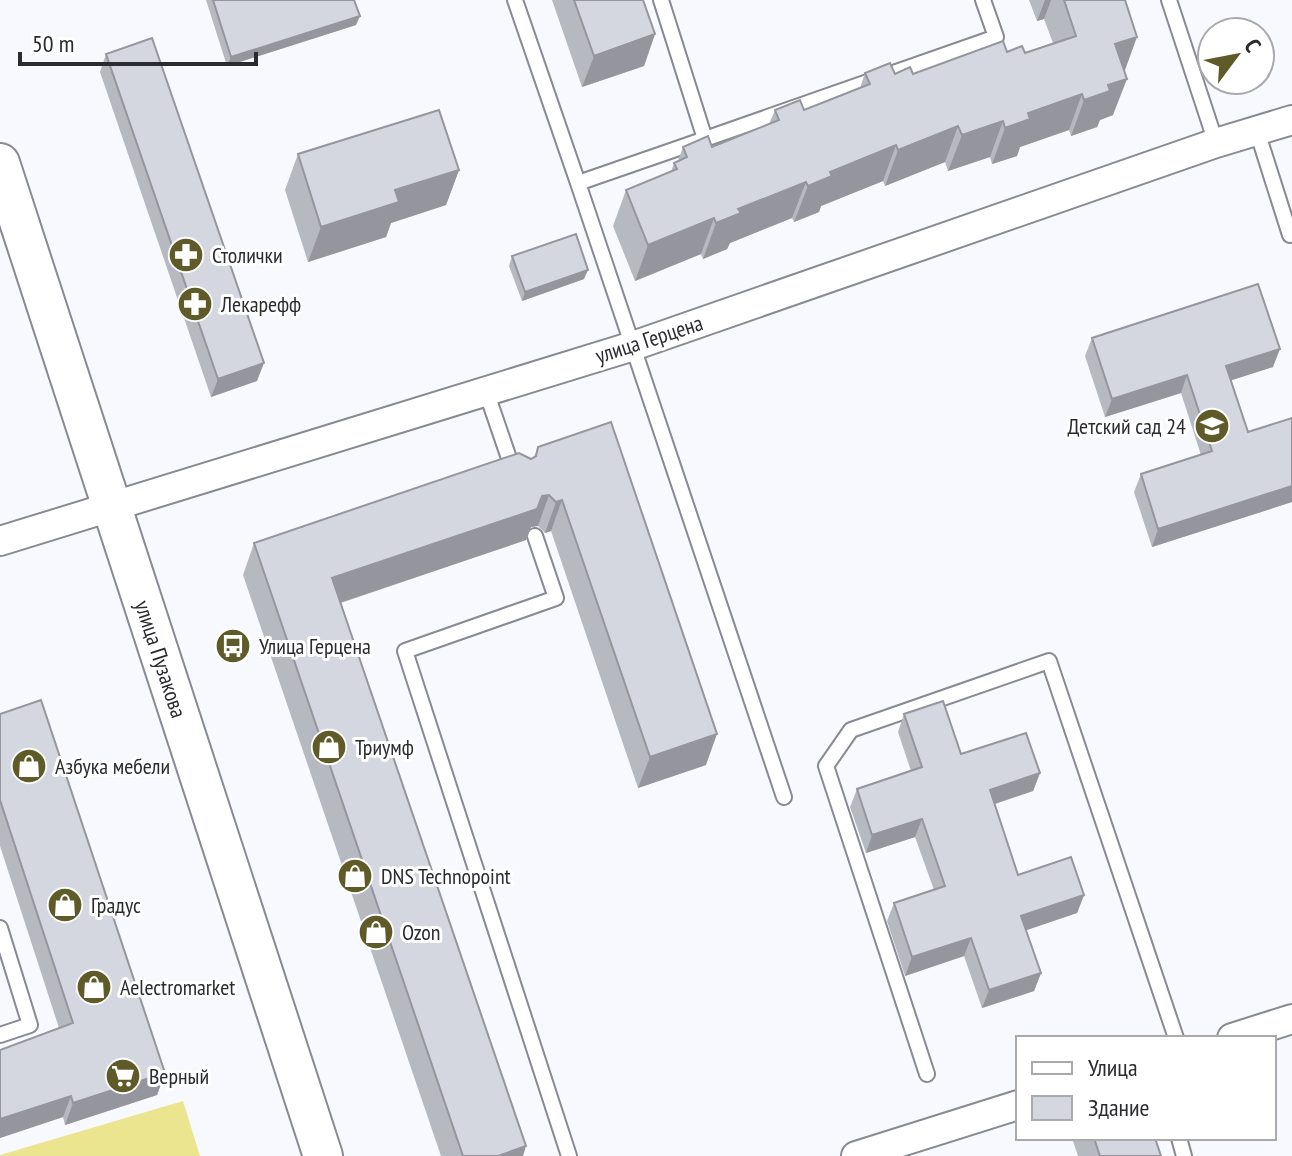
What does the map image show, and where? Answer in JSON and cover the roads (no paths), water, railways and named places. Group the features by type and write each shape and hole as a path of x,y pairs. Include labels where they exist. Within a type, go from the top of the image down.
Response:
{"street":[{"name":"улица Герцена","path":"0,541 630,347 1216,143 1292,120"},
{"name":"улица Пузакова","path":"0,163 323,1156"},
{"path":"1238,1036 1292,1019"},
{"path":"863,1155 1016,1106"}],"lane":[{"path":"515,0 784,797"},
{"path":"661,0 705,139"},
{"path":"578,183 996,37 983,0"},
{"path":"1169,0 1216,143"},
{"path":"1257,131 1290,235"},
{"path":"486,391 517,481"},
{"path":"535,536 556,598 405,651 569,1156"},
{"path":"927,1074 826,766 851,730 1049,661 1175,1036"},
{"path":"0,928 30,1025 0,1035"}],"place":[{"name":"Столички","path":"186,255"},
{"name":"Лекарефф","path":"195,304"},
{"name":"Детский сад 24","path":"1212,426"},
{"name":"Улица Герцена","path":"233,646"},
{"name":"Триумф","path":"329,747"},
{"name":"Азбука мебели","path":"29,766"},
{"name":"DNS Technopoint","path":"355,876"},
{"name":"Градус","path":"65,905"},
{"name":"Ozon","path":"376,932"},
{"name":"Aelectromarket","path":"94,987"},
{"name":"Верный","path":"123,1076"}]}
